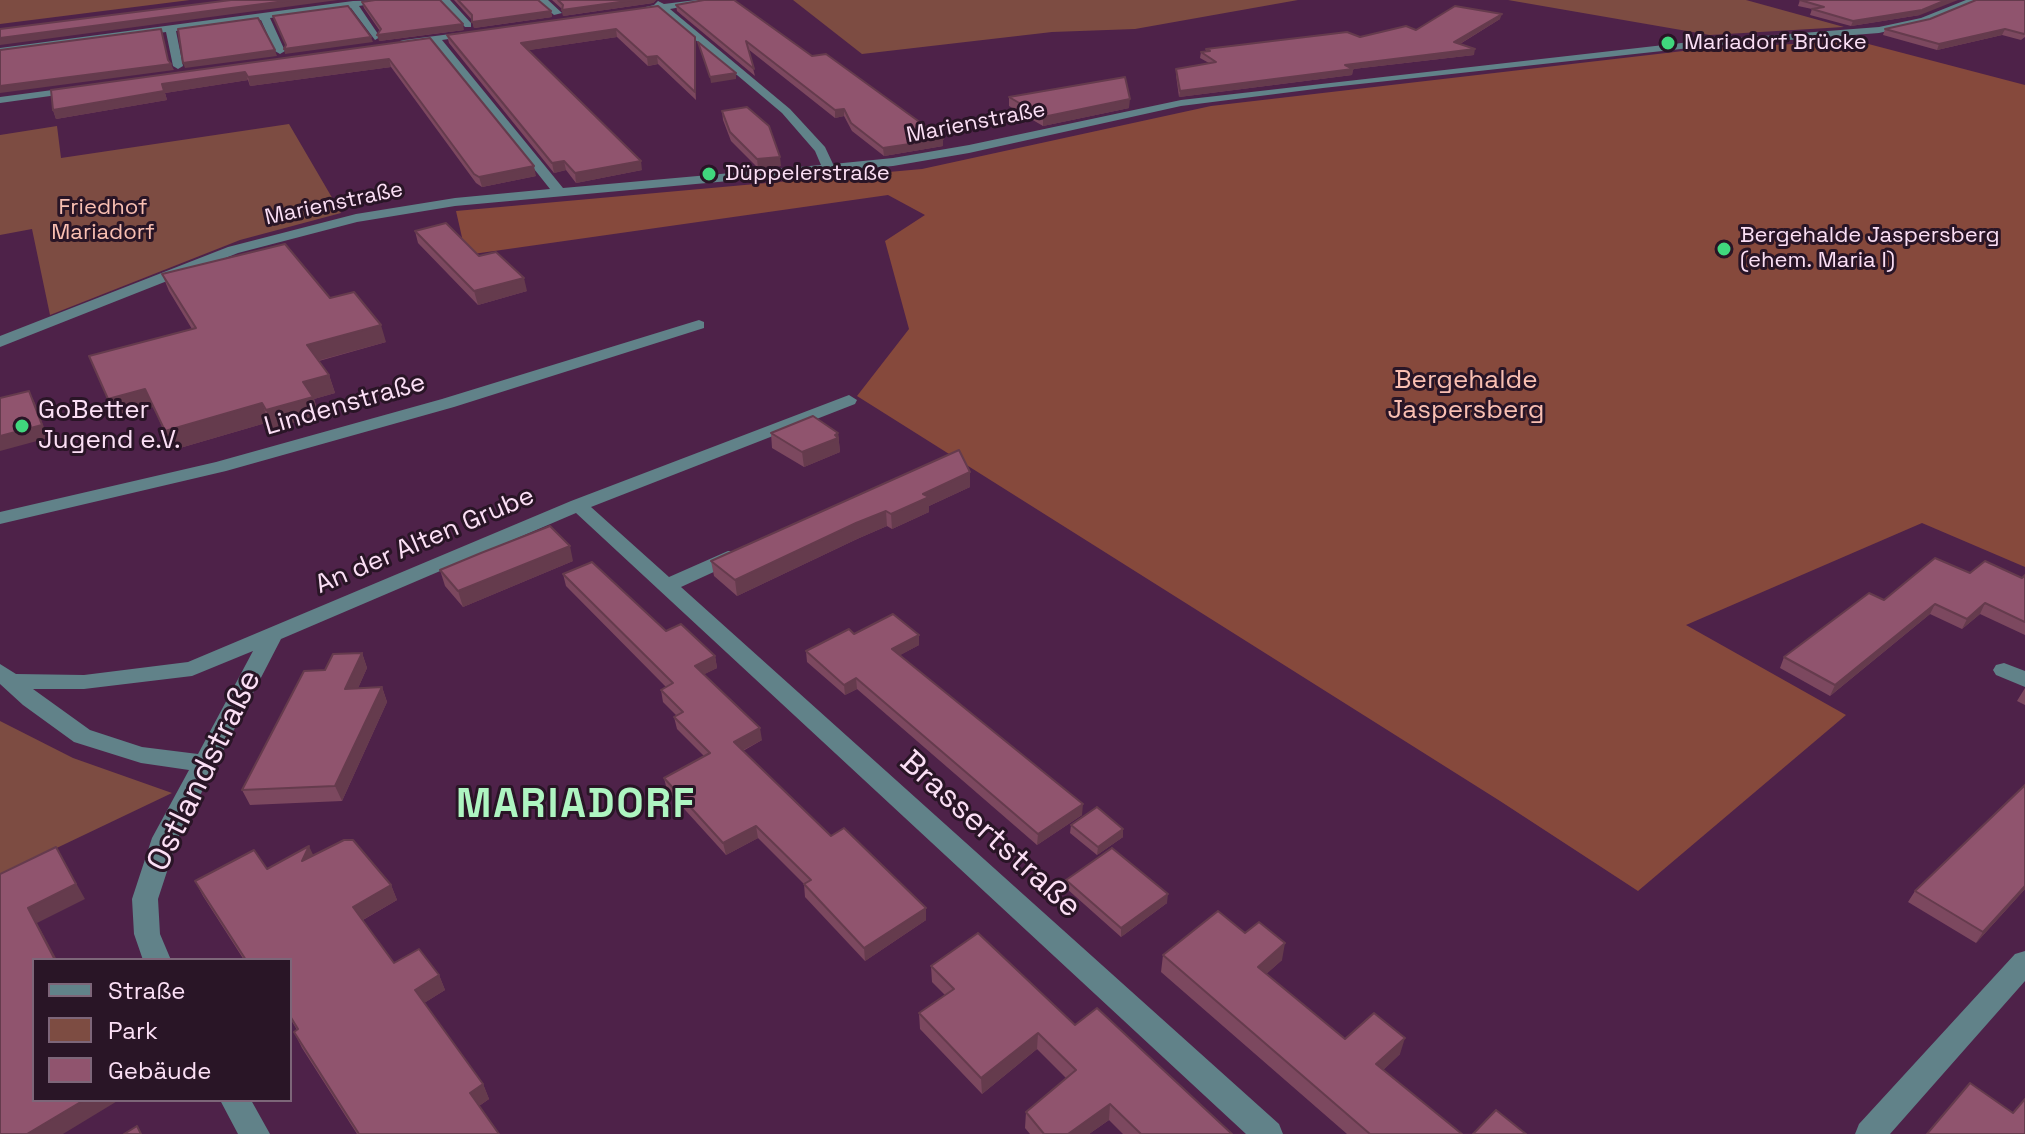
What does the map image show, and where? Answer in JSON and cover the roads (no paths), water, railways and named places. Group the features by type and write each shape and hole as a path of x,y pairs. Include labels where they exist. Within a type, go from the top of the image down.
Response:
{"street":[{"path":"0,51 387,0"},
{"path":"445,0 468,25"},
{"path":"542,0 556,18"},
{"path":"619,13 658,4 717,0"},
{"name":"Marienstraße","path":"0,342 233,250 356,218 455,202 829,169 969,149 1181,103 1699,44 1879,30 1924,20 1974,0"},
{"path":"353,4 379,42 369,48"},
{"path":"658,4 806,130 821,150 829,169"},
{"path":"264,16 282,55 270,62"},
{"path":"166,77 179,70 170,28"},
{"path":"396,44 488,31"},
{"path":"435,38 559,192"},
{"path":"0,100 91,88"},
{"name":"Lindenstraße","path":"0,518 220,467 448,403 699,325"},
{"name":"An der Alten Grube","path":"6,676 84,682 192,669 578,505 849,400"},
{"name":"Brassertstraße","path":"578,505 1268,1134"},
{"path":"666,586 751,547"},
{"name":"Ostlandstraße","path":"156,958 147,934 145,899 165,838 274,632"},
{"path":"2004,670 2025,680"},
{"path":"6,676 31,700 82,736 141,755 204,763"},
{"path":"1870,1134 2025,962"},
{"path":"236,1102 255,1134"}],"place":[{"name":"Mariadorf Brücke","path":"1668,43"},
{"name":"Düppelerstraße","path":"709,174"},
{"name":"Bergehalde Jaspersberg (ehem. Maria I)","path":"1724,249"},
{"name":"GoBetter Jugend e.V.","path":"22,426"}],"district":[{"name":"MARIADORF","path":"576,806"}],"park label":[{"name":"Friedhof Mariadorf","path":"103,220"},
{"name":"Bergehalde Jaspersberg","path":"1466,396"}]}
